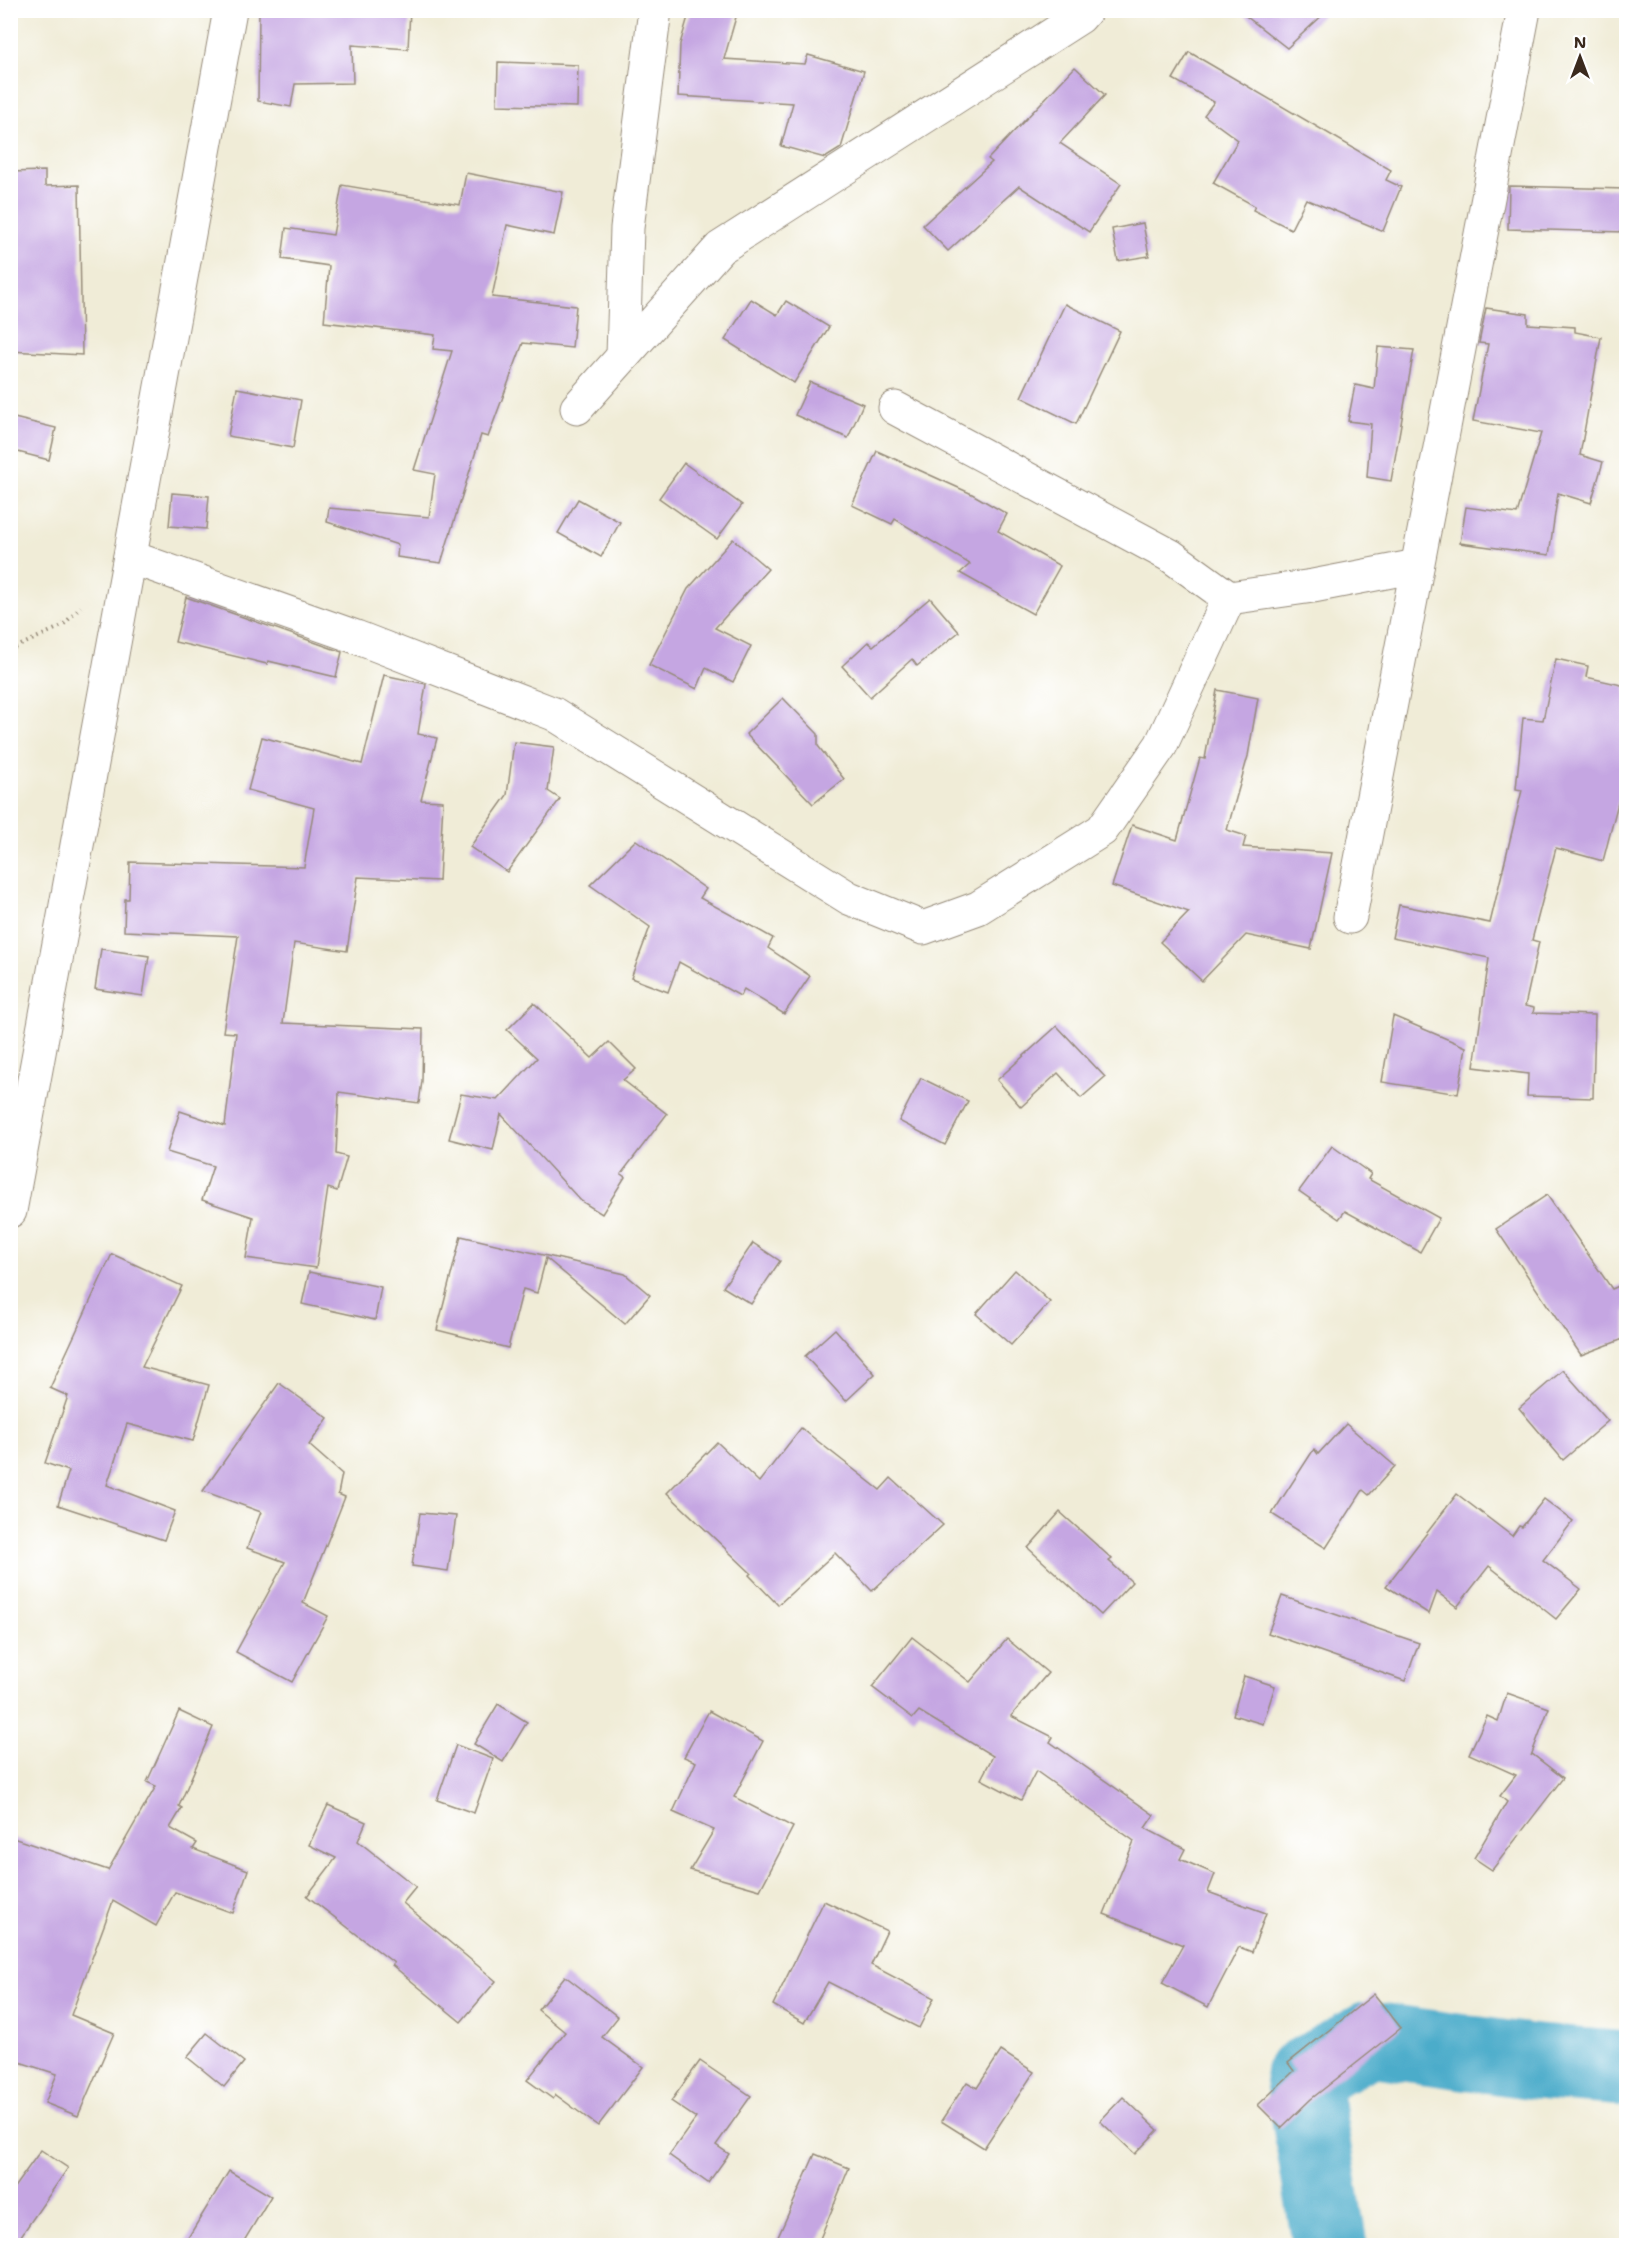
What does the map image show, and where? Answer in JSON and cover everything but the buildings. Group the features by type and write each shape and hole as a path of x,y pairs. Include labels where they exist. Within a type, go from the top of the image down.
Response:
{"street":[{"path":"10,1211 230,10"},
{"path":"623,356 627,228 655,10"},
{"path":"577,408 720,248 1086,10"},
{"path":"1350,917 1519,14"},
{"path":"895,408 1171,556 1229,598 1313,586 1417,566"},
{"path":"130,557 356,637 554,714 849,898 923,928 978,908 1102,830 1161,745 1229,598"}],"path":[{"path":"10,650 62,626 85,603"}],"waterway":[{"path":"1330,2246 1302,2076 1370,2039 1536,2062 1626,2069"}]}
